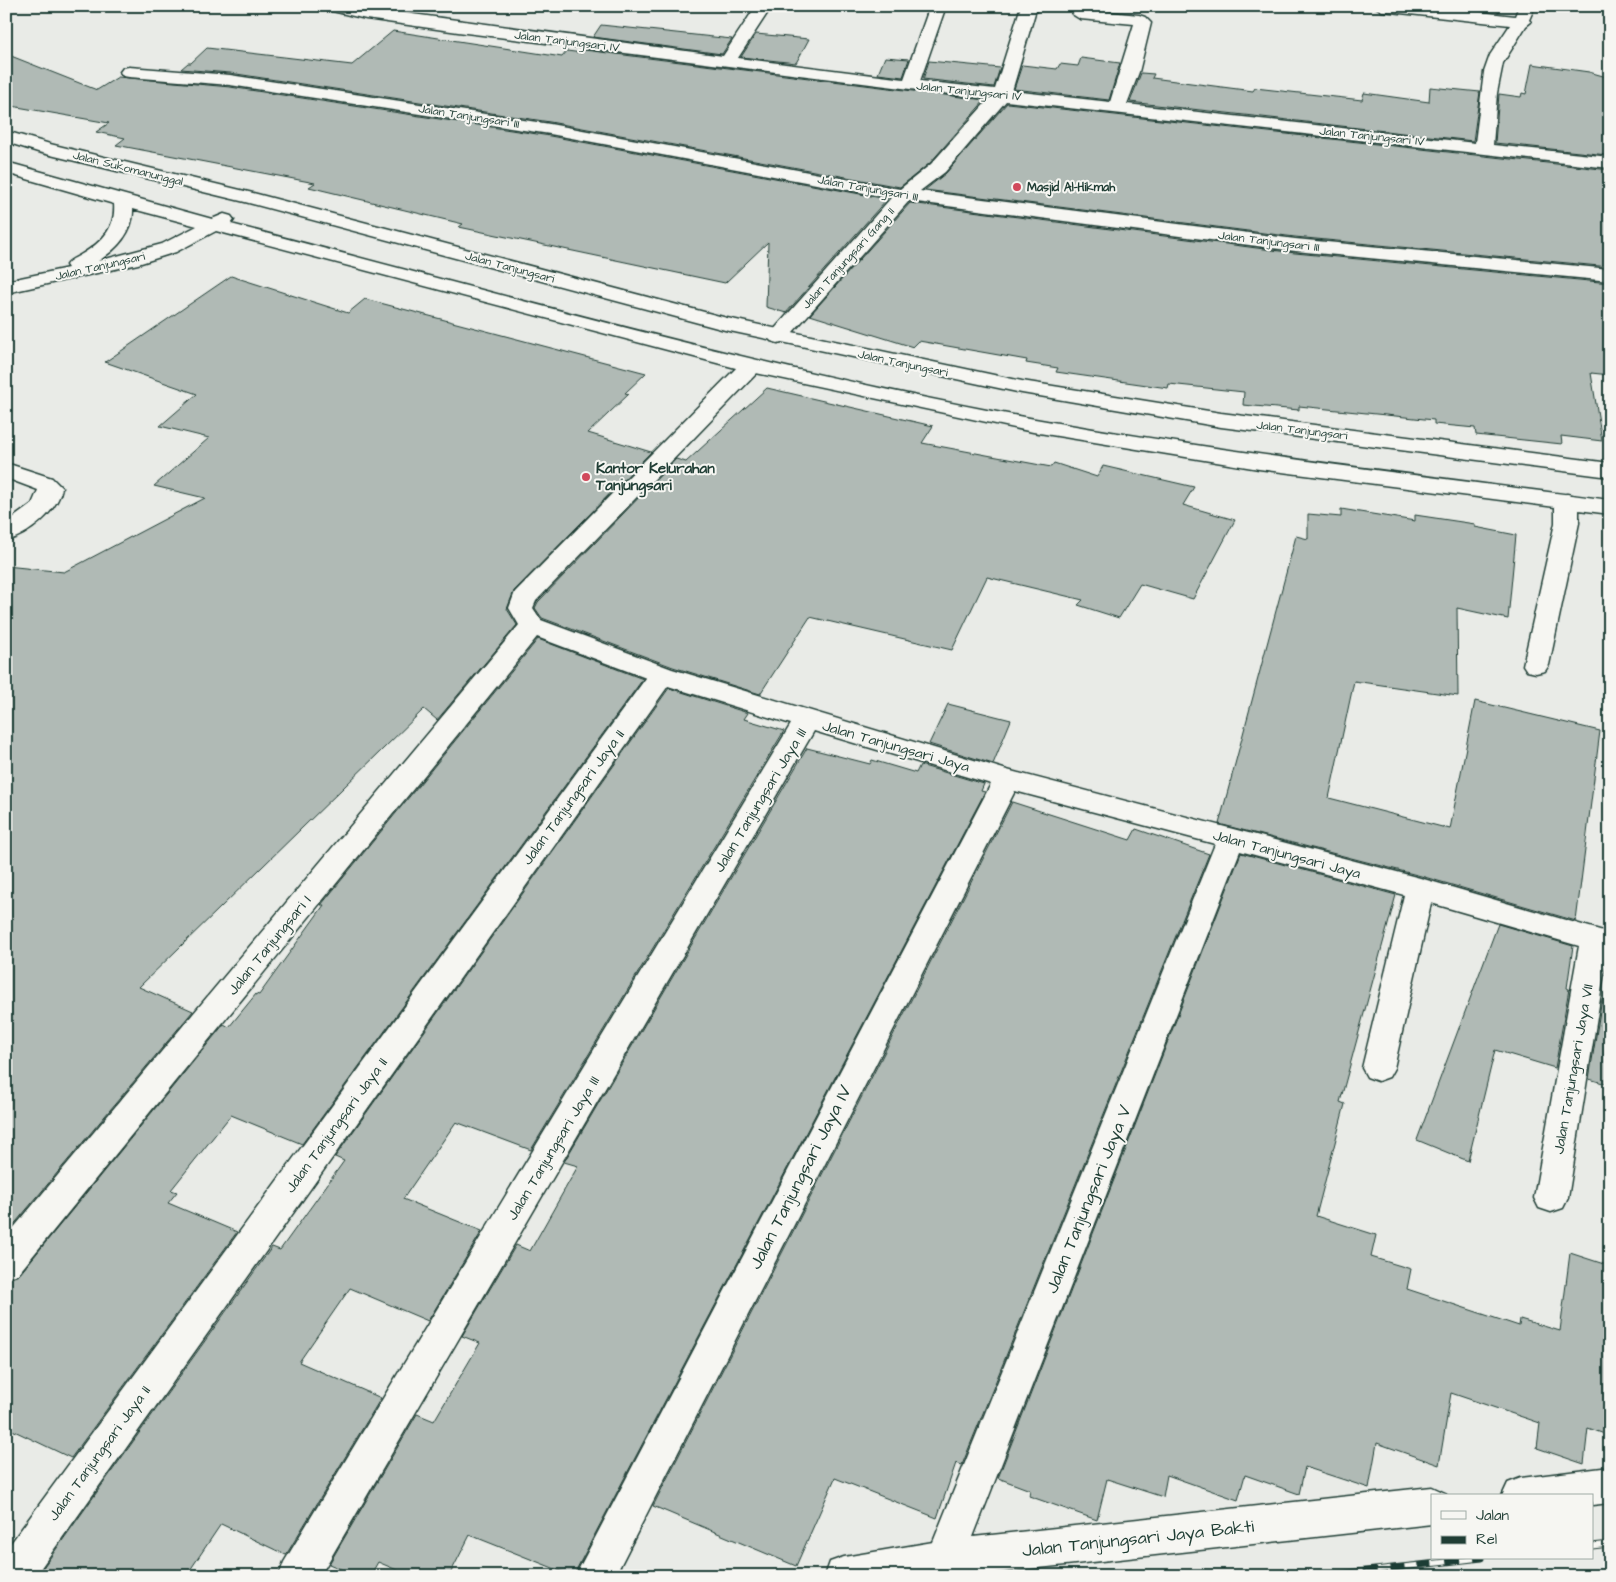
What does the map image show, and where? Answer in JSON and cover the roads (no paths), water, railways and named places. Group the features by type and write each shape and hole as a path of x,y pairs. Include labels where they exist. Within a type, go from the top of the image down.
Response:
{"street":[{"name":"Jalan Tanjungsari IV","path":"330,6 372,10 458,27 910,85 1610,162"},
{"path":"727,62 764,6"},
{"path":"910,85 938,6"},
{"path":"1002,95 1019,45 1029,6"},
{"path":"1382,6 1525,14 1500,53 1494,66 1484,147"},
{"path":"458,27 469,13"},
{"path":"1080,14 1139,20 1143,23 1130,72 1117,108"},
{"name":"Jalan Tanjungsari III","path":"130,72 230,80 530,126 904,195 1294,245 1610,275"},
{"name":"Jalan Tanjungsari Gang II","path":"778,336 904,195 938,168 1002,95"},
{"name":"Jalan Sukomanunggal","path":"6,136 44,148 250,198"},
{"path":"6,167 123,201 751,366 1033,425 1260,462 1610,507"},
{"name":"Jalan Tanjungsari","path":"6,287 131,260 169,248 218,225 250,198 778,336 1022,387 1221,420 1610,470"},
{"path":"35,281 61,272 101,250 115,238 123,225 126,212 123,201"},
{"path":"532,626 521,608 524,598 751,366"},
{"path":"6,534 40,508 50,496 50,488 44,483 10,474"},
{"path":"1536,665 1567,523 1567,501"},
{"name":"Jalan Tanjungsari Jaya","path":"532,626 663,675 1006,779 1420,889 1603,942"},
{"name":"Jalan Tanjungsari I","path":"6,1264 532,626"},
{"name":"Jalan Tanjungsari Jaya II","path":"10,1576 646,695 663,675"},
{"name":"Jalan Tanjungsari Jaya III","path":"298,1576 807,720"},
{"name":"Jalan Tanjungsari Jaya IV","path":"594,1576 1006,779"},
{"name":"Jalan Tanjungsari Jaya V","path":"945,1559 1230,839"},
{"path":"1378,1068 1420,889"},
{"name":"Jalan Tanjungsari Jaya VII","path":"1552,1198 1603,942"},
{"path":"1537,1494 1610,1485"},
{"name":"Jalan Tanjungsari Jaya Bakti","path":"844,1576 945,1559 1431,1506"}],"railway":[{"path":"1594,1546 1610,1544"},
{"path":"1321,1576 1464,1560"}],"place":[{"name":"Masjid Al-Hikmah","path":"1017,187"},
{"name":"Kantor Kelurahan Tanjungsari","path":"586,477"}]}
